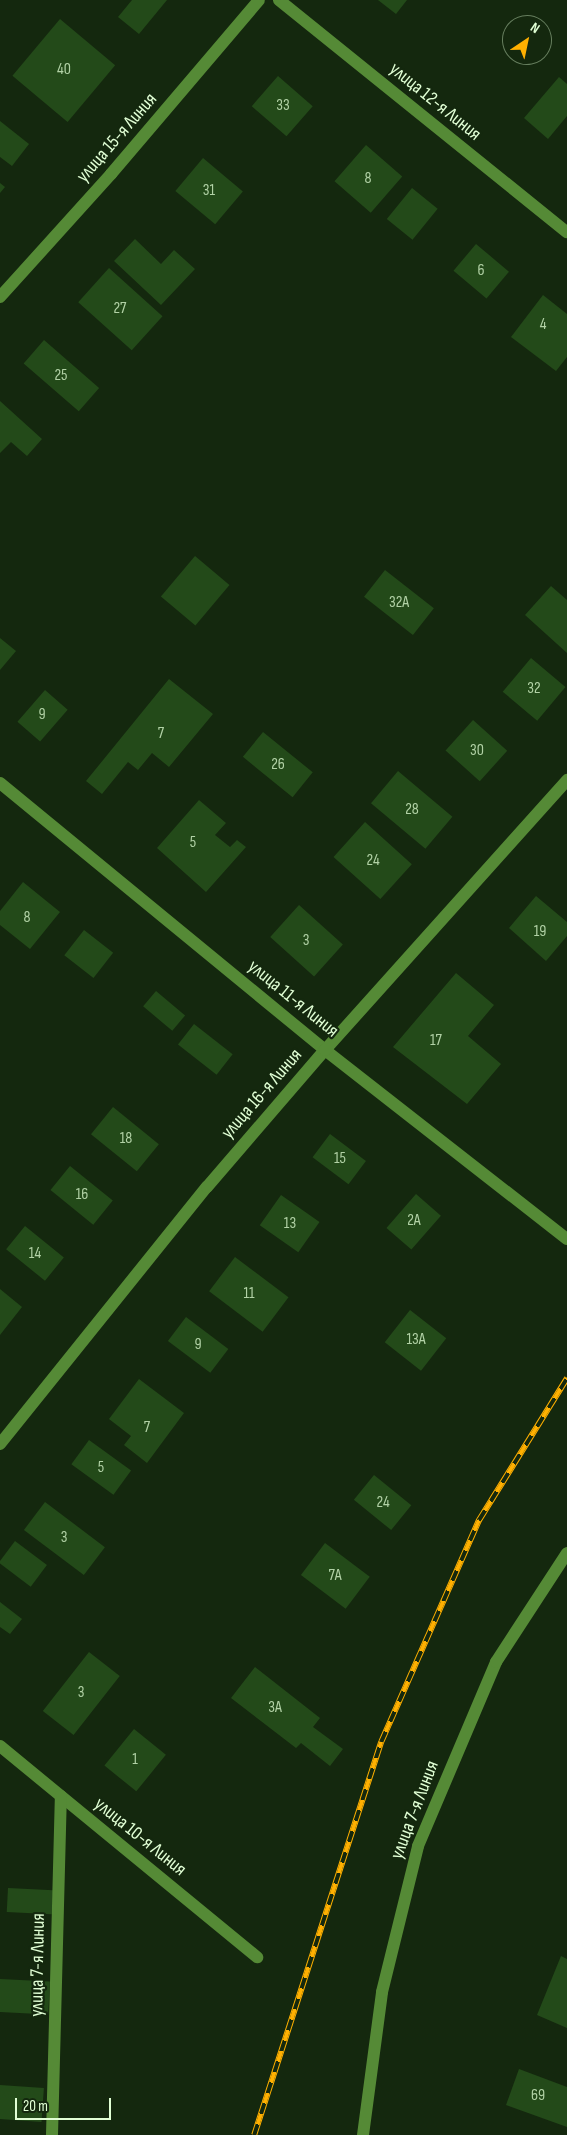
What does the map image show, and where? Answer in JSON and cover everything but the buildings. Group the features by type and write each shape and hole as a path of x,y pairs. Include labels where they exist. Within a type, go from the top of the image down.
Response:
{"street":[{"name":"улица 15-я Линия","path":"0,297 111,174 259,0"},
{"name":"улица 12-я Линия","path":"279,0 567,232"},
{"name":"улица 16-я Линия","path":"0,1444 207,1187 325,1050 567,780"},
{"name":"улица 11-я Линия","path":"0,783 325,1050 567,1239"},
{"name":"улица 7-я Линия","path":"363,2135 382,1992 418,1846 496,1662 567,1553"},
{"name":"улица 10-я Линия","path":"0,1746 256,1957"},
{"name":"улица 7-я Линия","path":"52,2135 61,1796"}],"railway":[{"path":"254,2135 381,1742 479,1520 567,1378"}]}
